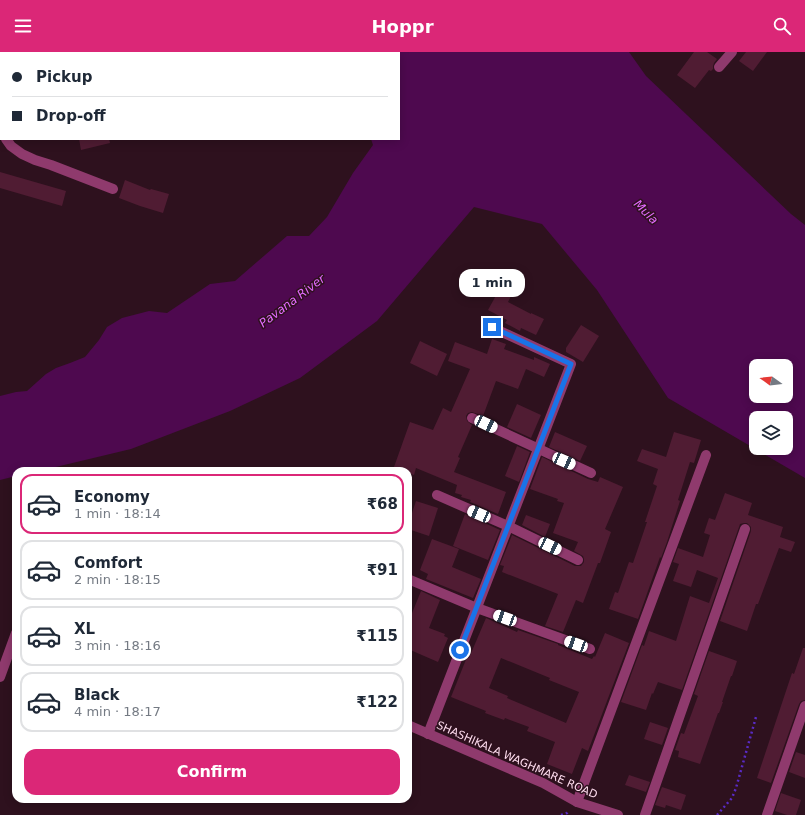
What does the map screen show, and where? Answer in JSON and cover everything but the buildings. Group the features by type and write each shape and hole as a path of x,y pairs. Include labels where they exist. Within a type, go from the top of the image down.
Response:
{"street":[{"path":"719,67 732,52"},
{"path":"7,140 11,146 22,154 35,160 113,189"},
{"path":"428,734 571,364 492,327"},
{"path":"472,418 591,473"},
{"path":"577,802 706,456"},
{"path":"436,496 508,526 578,560"},
{"path":"645,815 746,530"},
{"path":"412,581 477,608 590,649"},
{"path":"0,677 12,644"},
{"path":"767,815 805,706"},
{"name":"SHASHIKALA WAGHMARE ROAD","path":"412,728 543,783 577,802 618,815"}],"path":[{"path":"717,815 732,798 756,717"}],"water":[{"path":"400,52 629,52 646,76 791,214 805,225 805,478 766,455 793,455 793,411 749,411 749,445 668,398 597,290 542,224 474,207 377,321 300,378 230,411 131,449 56,467 12,467 12,477 0,480 0,396 27,391 46,374 56,368 85,357 99,340 107,327 122,318 149,311 167,313 210,284 235,281 287,236 309,236 327,217 353,173 373,145 371,140 400,140"}],"route":[{"path":"460,650 571,364 492,327"}],"water label":[{"name":"Mula","path":"646,212"},
{"name":"Pavana River","path":"292,301"}]}
